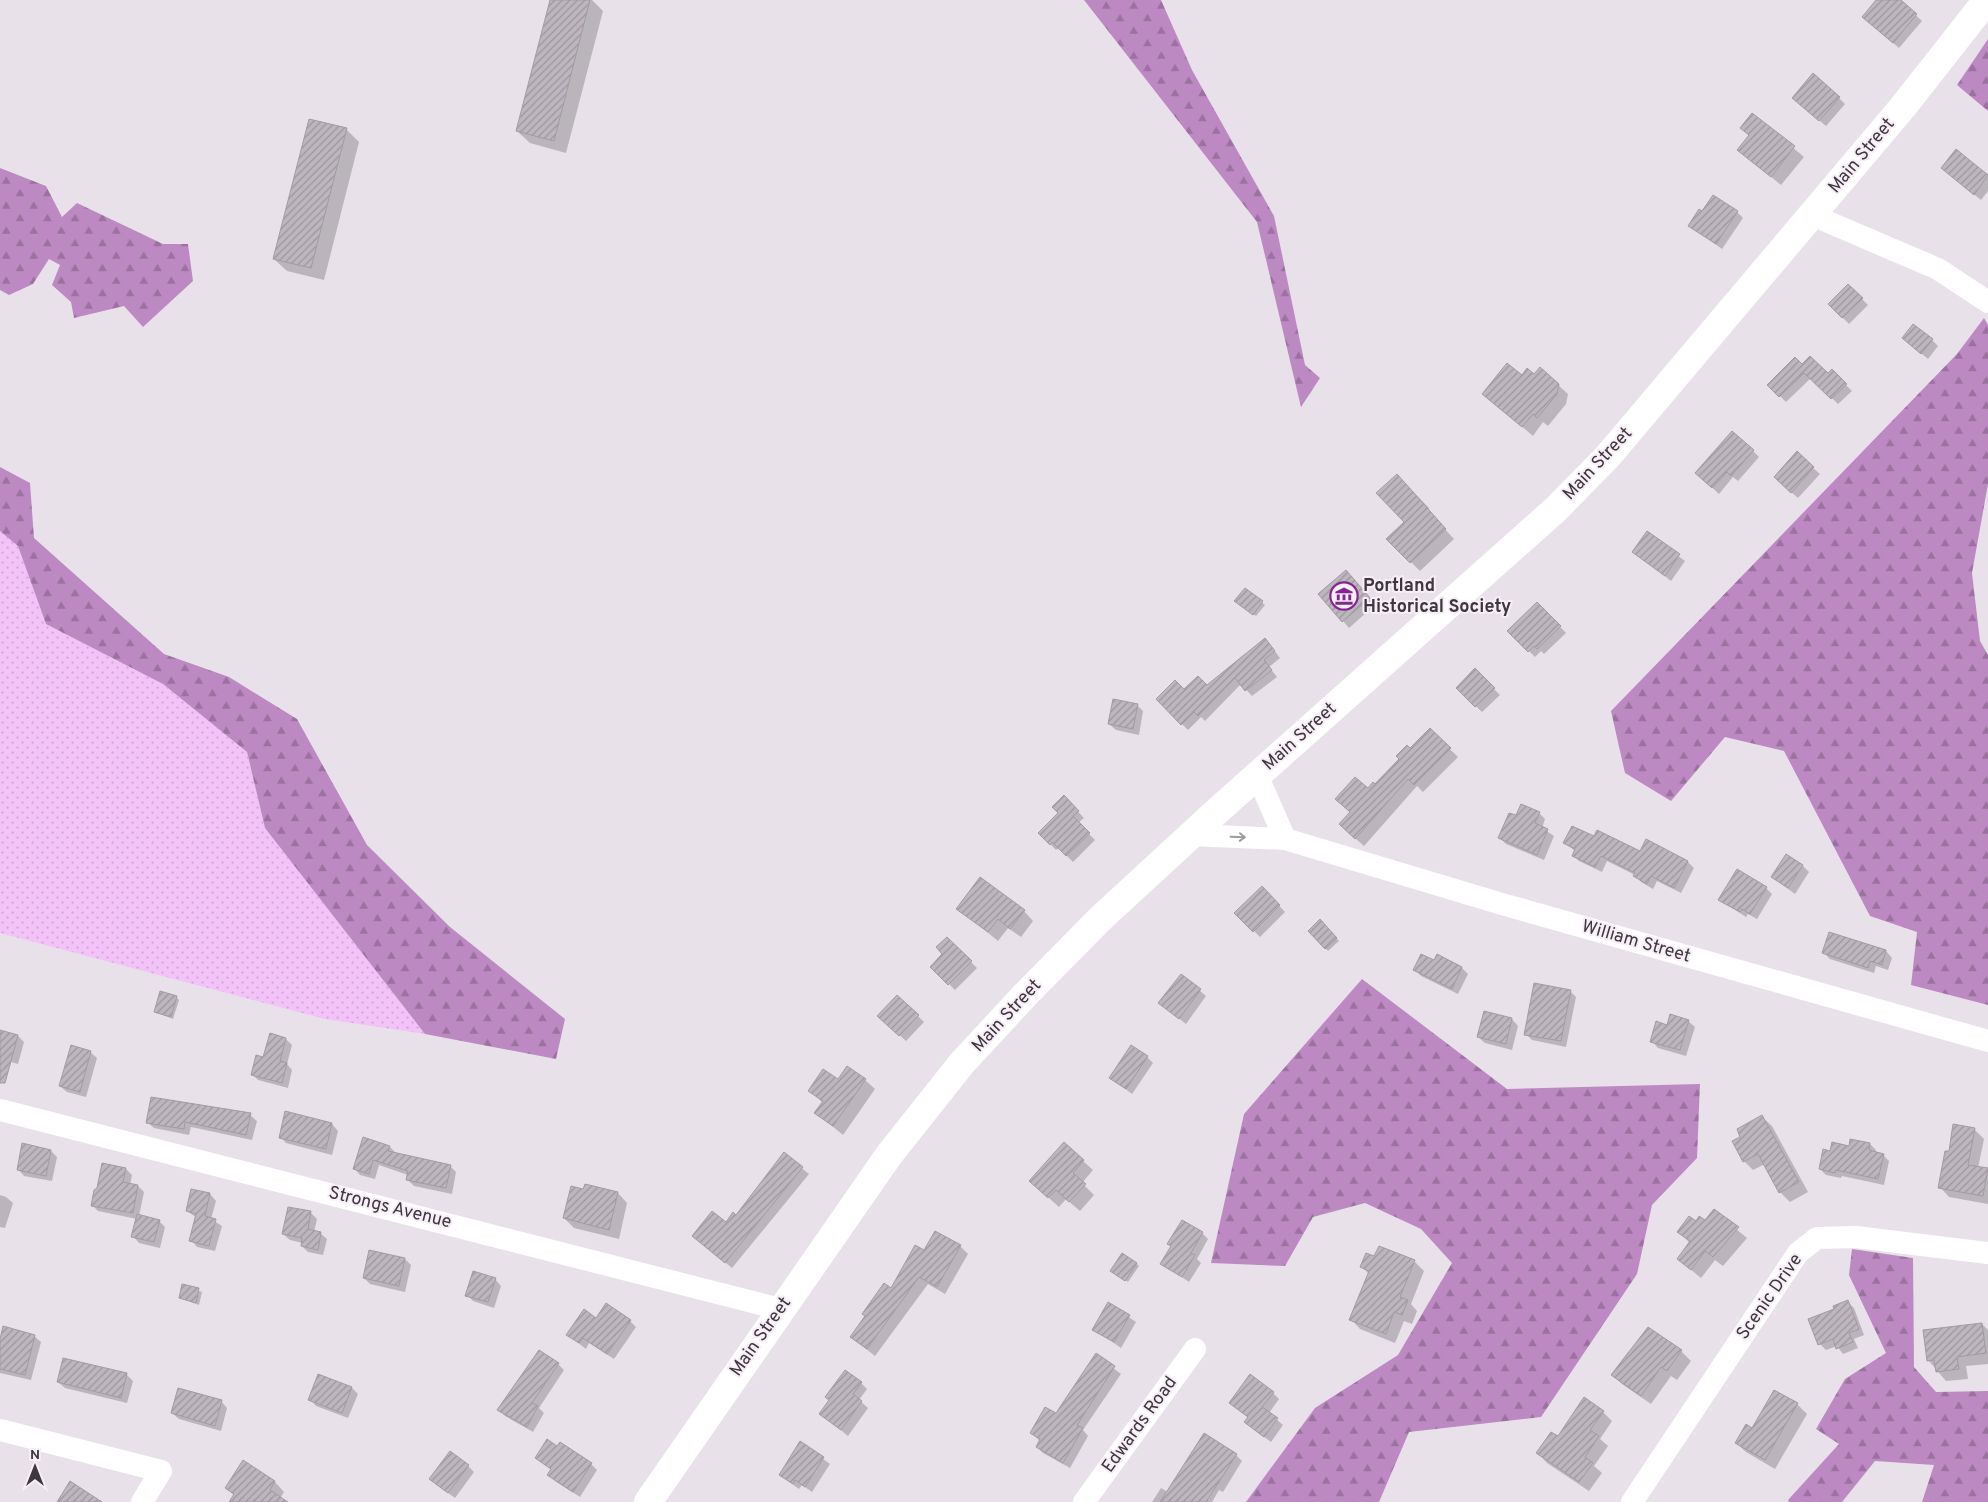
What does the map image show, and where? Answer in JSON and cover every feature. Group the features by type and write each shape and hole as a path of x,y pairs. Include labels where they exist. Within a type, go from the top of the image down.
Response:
{"main road":[{"name":"Main Street","path":"648,1502 780,1309 889,1155 962,1063 1025,995 1100,919 1257,775 1555,510 1608,456 1902,108 1987,0"}],"street":[{"path":"1812,215 1938,269 1988,302"},
{"path":"1257,775 1285,839"},
{"name":"William Street","path":"1191,835 1285,839 1512,907 1988,1041"},
{"name":"Strongs Avenue","path":"0,1110 780,1309"},
{"name":"Scenic Drive","path":"1632,1502 1798,1252 1817,1238 1856,1236 1988,1253"},
{"name":"Edwards Road","path":"1084,1502 1195,1349"},
{"path":"0,1430 161,1471 142,1502"}],"shaded area":[{"path":"0,531 18,545 46,624 163,684 247,752 265,828 425,1034 325,1019 0,933"}],"green space":[{"path":"1084,0 1161,0 1192,70 1274,216 1305,365 1320,378 1301,407 1257,222"},
{"path":"1988,39 1988,111 1957,85"},
{"path":"0,168 46,186 62,217 77,203 163,244 188,244 193,281 143,327 124,306 74,318 71,302 52,285 60,265 49,259 33,284 9,295 0,290"},
{"path":"1984,318 1988,325 1988,484 1972,573 1980,641 1988,655 1988,1005 1911,985 1917,932 1870,916 1784,751 1725,737 1671,801 1625,773 1611,711 1957,354"},
{"path":"0,467 30,483 34,538 164,654 229,677 297,719 367,845 450,927 565,1019 556,1059 425,1034 265,828 247,752 163,684 46,624 18,546 0,531"},
{"path":"1362,979 1507,1089 1700,1084 1697,1158 1652,1205 1637,1274 1541,1417 1409,1432 1379,1502 1246,1502 1315,1408 1398,1355 1452,1263 1421,1229 1365,1203 1313,1217 1285,1266 1211,1263 1244,1114"},
{"path":"1852,1249 1913,1258 1914,1367 1936,1392 1988,1391 1988,1502 1922,1502 1934,1465 1875,1461 1842,1502 1789,1502 1788,1500 1839,1444 1816,1429 1845,1379 1886,1353 1849,1275"}],"building":[{"path":"550,0 590,0 554,141 516,131"},
{"path":"1876,0 1901,0 1917,14 1893,43 1862,17"},
{"path":"1813,73 1840,97 1819,121 1792,98"},
{"path":"1752,113 1795,146 1771,177 1737,150 1749,135 1740,128"},
{"path":"309,119 347,128 311,268 273,259"},
{"path":"1956,149 1988,175 1974,195 1941,168"},
{"path":"1713,195 1738,211 1716,244 1688,226 1699,209 1702,211"},
{"path":"1848,284 1863,298 1842,318 1828,304"},
{"path":"1913,324 1933,339 1921,354 1902,338"},
{"path":"1810,356 1828,373 1832,369 1847,384 1831,399 1804,373 1779,397 1767,385 1795,357 1802,364"},
{"path":"1507,363 1522,375 1527,368 1534,374 1540,367 1559,384 1557,394 1537,418 1533,414 1522,427 1482,394"},
{"path":"1732,431 1754,450 1731,476 1727,472 1712,488 1695,473"},
{"path":"1797,451 1814,467 1791,493 1774,477"},
{"path":"1397,474 1446,529 1410,563 1386,539 1404,522 1376,493"},
{"path":"1647,531 1680,554 1665,576 1632,552"},
{"name":"Portland Historical Society","path":"1346,570 1370,598 1342,622 1318,594"},
{"path":"1245,588 1263,601 1253,615 1234,601"},
{"path":"1537,602 1561,626 1537,649 1534,646 1528,652 1507,631"},
{"path":"1265,638 1275,651 1264,660 1272,670 1245,691 1235,678 1198,716 1194,712 1181,725 1156,699 1175,680 1184,689 1198,676 1207,685"},
{"path":"1475,668 1495,688 1475,707 1456,688"},
{"path":"1113,699 1138,704 1133,729 1108,724"},
{"path":"1430,728 1451,748 1414,785 1408,779 1355,839 1339,824 1350,812 1335,799 1355,777 1368,788 1373,782 1375,784 1399,759 1396,756 1407,745 1410,748"},
{"path":"1064,795 1079,811 1073,816 1090,833 1066,856 1052,842 1050,845 1038,833 1058,813 1052,807"},
{"path":"1521,804 1540,812 1535,823 1548,829 1537,855 1498,838 1509,813 1516,815"},
{"path":"1572,826 1594,836 1597,830 1640,851 1646,839 1688,861 1674,888 1651,876 1647,884 1633,876 1635,873 1601,856 1595,867 1572,856 1575,849 1563,843"},
{"path":"1786,854 1803,865 1788,888 1771,877"},
{"path":"1737,869 1767,887 1750,914 1742,909 1740,912 1718,900"},
{"path":"980,877 1025,910 1010,929 998,919 988,932 956,909"},
{"path":"1262,886 1280,905 1253,932 1234,913"},
{"path":"1320,919 1337,938 1325,949 1308,931"},
{"path":"1829,932 1886,950 1882,965 1870,961 1868,968 1822,953"},
{"path":"947,937 972,961 948,985 930,967 942,954 936,947"},
{"path":"1421,954 1434,960 1437,954 1462,967 1452,989 1413,970"},
{"path":"1181,974 1201,989 1179,1019 1158,1003"},
{"path":"1534,983 1571,990 1561,1041 1524,1035"},
{"path":"160,991 177,996 171,1017 154,1012"},
{"path":"897,995 919,1015 899,1036 877,1016"},
{"path":"1484,1011 1512,1018 1506,1044 1477,1037"},
{"path":"1670,1014 1689,1020 1680,1050 1650,1042 1656,1021 1667,1025"},
{"path":"0,1030 18,1035 5,1083 0,1083"},
{"path":"270,1033 286,1038 280,1061 287,1063 282,1083 251,1075 256,1055 263,1057"},
{"path":"71,1045 91,1051 80,1092 59,1086"},
{"path":"1131,1045 1148,1056 1126,1089 1109,1078"},
{"path":"847,1066 866,1079 833,1126 814,1113 823,1101 808,1091 823,1069 838,1079"},
{"path":"151,1097 251,1113 246,1135 185,1122 184,1129 146,1123"},
{"path":"285,1111 332,1123 326,1149 279,1138"},
{"path":"1762,1115 1799,1182 1779,1193 1758,1154 1743,1162 1732,1141 1740,1137 1737,1129"},
{"path":"1953,1124 1975,1128 1968,1165 1988,1168 1983,1196 1938,1188 1945,1151 1949,1151"},
{"path":"363,1137 390,1146 388,1151 451,1165 446,1188 406,1180 408,1171 373,1160 369,1174 353,1169"},
{"path":"1850,1139 1870,1143 1869,1150 1884,1154 1878,1179 1836,1170 1835,1173 1819,1169 1823,1149 1830,1151 1832,1142 1849,1146"},
{"path":"1064,1142 1084,1160 1073,1173 1086,1184 1069,1202 1056,1190 1048,1198 1029,1181"},
{"path":"22,1143 51,1150 46,1176 17,1170"},
{"path":"784,1152 803,1167 725,1263 692,1236 712,1211 726,1222 733,1212 736,1215"},
{"path":"102,1163 126,1168 123,1182 138,1185 133,1213 91,1206"},
{"path":"585,1184 618,1192 609,1230 563,1218 571,1186 583,1189"},
{"path":"191,1189 210,1193 205,1216 216,1219 209,1246 189,1241 196,1214 186,1211"},
{"path":"288,1207 311,1211 308,1229 321,1232 318,1250 301,1246 302,1238 282,1234"},
{"path":"1714,1209 1739,1227 1713,1257 1705,1251 1691,1270 1677,1259 1690,1241 1677,1232 1689,1216 1696,1221 1699,1216 1705,1220"},
{"path":"137,1214 160,1220 154,1242 131,1237"},
{"path":"1182,1220 1203,1232 1191,1253 1195,1255 1182,1277 1160,1264 1171,1246 1167,1244"},
{"path":"935,1231 961,1245 937,1287 919,1277 867,1349 850,1337 865,1316 862,1314 884,1283 891,1288 915,1245 924,1250"},
{"path":"1379,1246 1415,1260 1400,1297 1408,1300 1402,1315 1394,1312 1386,1334 1349,1320 1369,1271 1360,1267 1366,1253 1374,1256"},
{"path":"369,1250 405,1258 399,1286 363,1278"},
{"path":"1122,1253 1137,1263 1125,1281 1110,1271"},
{"path":"473,1271 496,1278 488,1302 465,1296"},
{"path":"182,1284 199,1288 196,1303 179,1298"},
{"path":"1848,1300 1859,1329 1849,1333 1853,1342 1836,1349 1833,1339 1818,1345 1808,1319 1834,1309 1833,1306"},
{"path":"1108,1302 1130,1315 1114,1342 1092,1330"},
{"path":"606,1303 631,1320 607,1354 583,1338 579,1343 566,1335 584,1309 596,1318"},
{"path":"1982,1323 1986,1353 1957,1357 1959,1369 1936,1372 1934,1360 1927,1361 1923,1330"},
{"path":"3,1326 35,1335 25,1375 0,1369 0,1339"},
{"path":"1648,1327 1682,1350 1667,1371 1661,1367 1641,1396 1611,1375"},
{"path":"539,1350 559,1363 532,1403 538,1406 527,1427 497,1410"},
{"path":"1096,1353 1115,1366 1077,1425 1083,1428 1063,1463 1036,1447 1040,1439 1030,1433 1045,1407 1056,1413"},
{"path":"63,1358 127,1373 121,1398 57,1382"},
{"path":"845,1370 862,1382 853,1394 862,1401 841,1430 819,1414 829,1400 825,1397"},
{"path":"318,1374 352,1387 342,1413 308,1400"},
{"path":"1250,1374 1274,1392 1262,1407 1278,1418 1264,1437 1244,1422 1248,1417 1229,1403"},
{"path":"178,1388 222,1400 215,1426 171,1413"},
{"path":"1774,1390 1798,1403 1765,1460 1735,1443 1746,1424 1752,1428"},
{"path":"1584,1397 1604,1411 1590,1430 1599,1436 1585,1457 1593,1463 1579,1482 1536,1453 1551,1432 1558,1436"},
{"path":"1204,1433 1237,1454 1206,1502 1160,1502"},
{"path":"547,1439 557,1446 560,1442 592,1463 573,1492 547,1475 551,1469 535,1458"},
{"path":"800,1441 824,1457 805,1487 795,1480 793,1484 779,1475"},
{"path":"450,1451 469,1465 448,1493 429,1479"},
{"path":"243,1460 275,1481 270,1490 288,1502 229,1502 234,1494 225,1488"},
{"path":"70,1481 102,1502 57,1502"}],"place":[{"name":"Portland Historical Society","path":"1344,596"}]}
